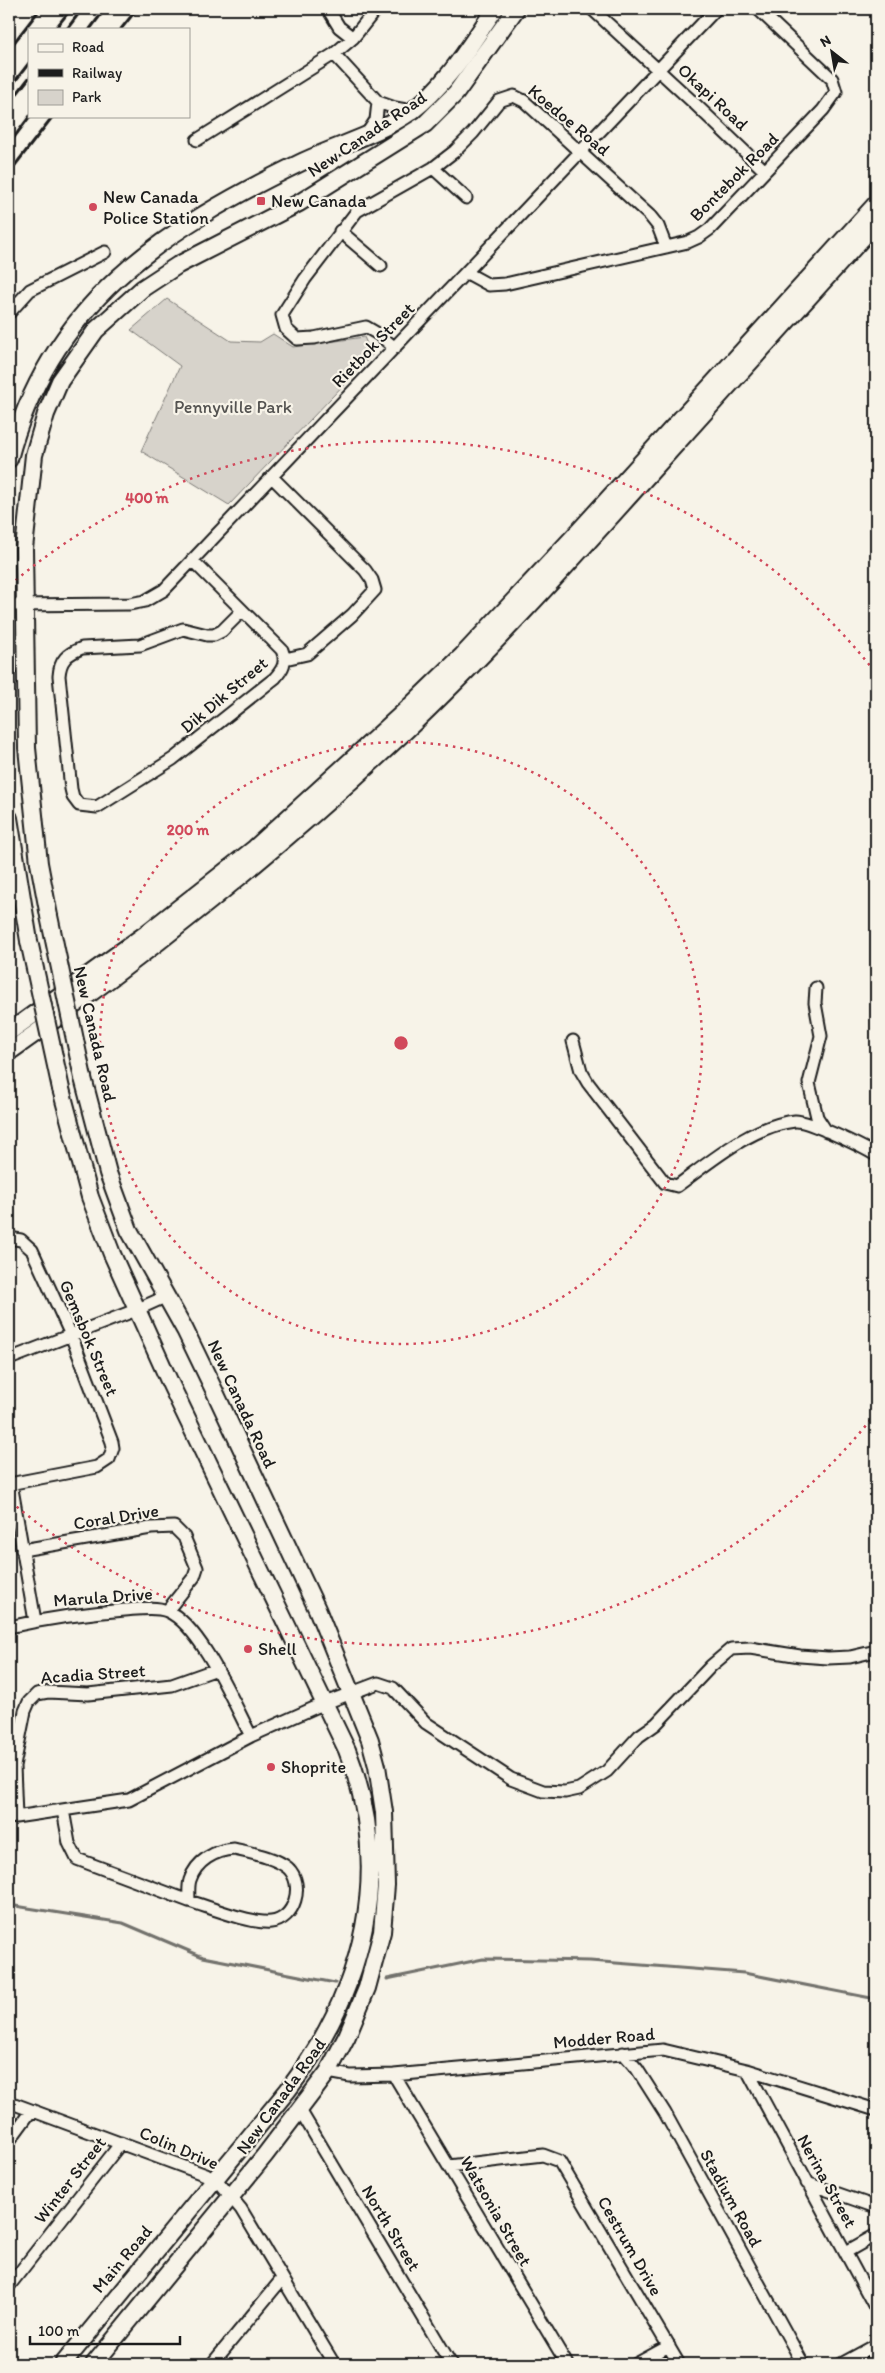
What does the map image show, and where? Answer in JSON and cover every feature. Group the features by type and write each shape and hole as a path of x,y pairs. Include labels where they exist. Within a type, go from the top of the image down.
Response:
{"main road":[{"name":"New Canada Road","path":"9,459 29,400 50,359 79,316 118,277 180,230 222,204 310,158 386,127 412,111 441,82 496,9"},
{"name":"New Canada Road","path":"231,2197 328,2072 348,2036 367,1988 379,1948 386,1898 384,1812 374,1753 317,1609 214,1390 167,1296 122,1214 108,1173 83,1078 49,916 40,863 27,748 17,604 29,491 38,439 60,381 84,344 110,316 157,278 206,250 299,203 425,124 456,93 516,9"},
{"path":"9,1032 143,936 240,860 298,810 404,712 462,656 578,532 876,204"},
{"path":"9,1052 120,973 228,888 320,809 399,736 502,633 576,555 876,223"},
{"name":"New Canada Road","path":"9,818 29,942 61,1089 90,1197 136,1310 353,1765 366,1822 369,1865 368,1903 359,1953 348,1986 330,2027 302,2071 213,2179"},
{"name":"Main Road","path":"63,2364 213,2179"},
{"path":"94,2364 231,2197"}],"street":[{"path":"328,9 339,27 353,38"},
{"path":"197,140 334,54 353,38 376,9"},
{"name":"Okapi Road","path":"592,9 765,171"},
{"name":"Rietbok Street","path":"17,604 92,606 140,603 164,590 716,9"},
{"name":"Bontebok Road","path":"467,272 487,284 495,286 688,242 704,234 835,97 837,89 832,78 758,9"},
{"path":"334,54 378,102 412,111"},
{"name":"Koedoe Road","path":"395,348 366,327 300,340 290,334 283,324 282,315 340,231 361,207 433,168 470,136 496,104 510,96 524,101 650,216 658,226 666,246"},
{"path":"365,136 376,120 378,102"},
{"path":"433,168 466,198"},
{"path":"340,231 381,266"},
{"path":"9,313 30,290 105,252"},
{"path":"272,477 364,570 372,580 375,590 367,601 311,652 304,656 285,660"},
{"path":"192,560 242,611"},
{"name":"Dik Dik Street","path":"242,611 275,641 282,650 285,660 283,668 275,678 173,759 98,807 86,807 76,801 71,789 59,676 61,664 68,655 82,648 147,643 183,629 207,636 214,635 222,631 242,611"},
{"path":"816,988 815,1003 822,1036 809,1084 817,1116 826,1131"},
{"path":"573,1041 581,1071 588,1083 665,1183 677,1186 735,1145 775,1126 797,1121 826,1131 876,1155"},
{"name":"Gemsbok Street","path":"10,1483 97,1467 109,1459 113,1448 108,1429 71,1335 32,1250 25,1243 13,1238"},
{"path":"9,1359 136,1310 167,1296"},
{"path":"10,1483 35,1620"},
{"name":"Coral Drive","path":"22,1550 173,1526 184,1537 197,1568 194,1577 167,1611"},
{"name":"Marula Drive","path":"9,1628 35,1620 97,1612 142,1609 167,1611 190,1630 216,1668 251,1736"},
{"path":"12,1817 129,1800 251,1736 325,1703 378,1683 393,1688 426,1723 511,1780 543,1791 565,1792 587,1785 607,1771 639,1736 656,1724 711,1666 731,1649 750,1648 800,1656 828,1658 850,1657 876,1651"},
{"name":"Acadia Street","path":"12,1817 14,1766 25,1712 29,1702 37,1694 48,1692 88,1694 172,1685 216,1668"},
{"path":"63,1810 69,1843 77,1858 189,1901 260,1922 272,1922 280,1920 289,1913 296,1897 296,1879 292,1872 282,1864 234,1849 224,1850 209,1856 194,1871 189,1881 189,1901"},
{"name":"Modder Road","path":"328,2072 350,2076 394,2076 663,2050 747,2070 876,2110"},
{"name":"Stadium Road","path":"623,2053 637,2069 665,2113 803,2364"},
{"name":"Nerina Street","path":"747,2070 876,2309"},
{"name":"Watsonia Street","path":"394,2076 567,2364"},
{"name":"Colin Drive","path":"9,2102 213,2179 231,2197 245,2216 333,2364"},
{"name":"North Street","path":"300,2110 451,2364"},
{"path":"9,2141 31,2111"},
{"name":"Winter Street","path":"9,2286 121,2143"},
{"name":"Cestrum Drive","path":"449,2166 543,2155 554,2158 562,2164 679,2364"},
{"path":"808,2183 876,2207"},
{"path":"846,2252 876,2235"},
{"path":"212,2364 282,2279"},
{"path":"841,2364 876,2345"},
{"path":"636,2364 668,2346"}],"green space":[{"name":"Pennyville Park","path":"167,299 231,341 260,342 273,334 293,347 364,337 372,355 229,505 141,451 180,366 131,330"}],"waterway":[{"path":"9,1905 123,1923 203,1957 335,1983"},
{"path":"387,1979 483,1959 590,1961 744,1973 876,1999"}],"railway":[{"path":"9,19 17,9"},
{"path":"9,49 40,9"},
{"path":"56,28 71,9"},
{"path":"68,28 82,9"},
{"path":"91,28 105,9"},
{"path":"122,28 137,9"},
{"path":"9,89 28,64"},
{"path":"9,104 28,79"},
{"path":"9,144 28,118"},
{"path":"9,173 51,118"}],"place":[{"name":"New Canada","path":"261,201"},
{"name":"New Canada Police Station","path":"93,207"},
{"name":"Shell","path":"248,1649"},
{"name":"Shoprite","path":"271,1767"}]}
